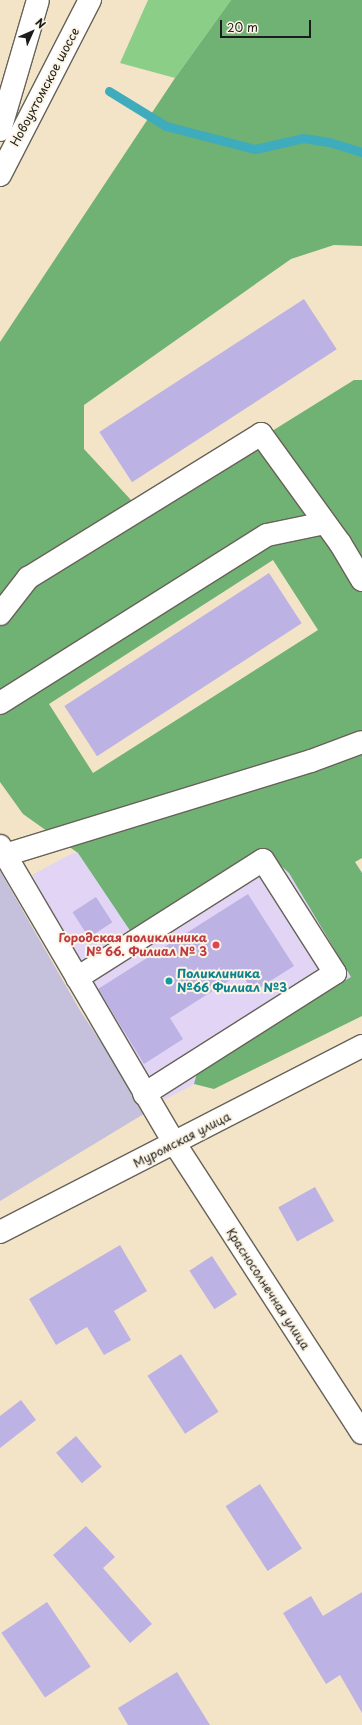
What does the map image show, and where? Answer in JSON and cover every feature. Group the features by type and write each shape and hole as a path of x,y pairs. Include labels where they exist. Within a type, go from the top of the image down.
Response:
{"street":[{"name":"Новоухтомское шоссе","path":"0,130 38,0"},
{"name":"Новоухтомское шоссе","path":"0,174 90,0"},
{"path":"0,614 28,578 261,434 325,523 362,580"},
{"path":"0,703 267,535 325,523"},
{"path":"2,851 311,761 362,742"},
{"name":"Красносолнечная улица","path":"2,851 144,1094 362,1433"},
{"path":"77,978 263,860 335,973 144,1094"},
{"name":"Муромская улица","path":"0,1232 175,1144 362,1046"}],"shaded area":[{"name":"Городская поликлиника № 66. Филиал № 3","path":"281,787 355,862 362,872 362,996 164,1100 85,973 32,875 69,855"},
{"path":"0,871 81,1012 147,1112 0,1201"}],"green space":[{"path":"148,0 231,0 175,78 120,63"},
{"path":"231,0 362,0 362,246 334,245 291,259 84,405 84,449 142,512 354,380 362,380 362,858 355,862 362,873 362,1016 214,1089 194,1084 199,1066 351,977 289,873 265,851 131,932 78,853 23,814 0,782 0,342 175,78","holes":["273,560 318,630 93,773 49,704"]}],"building":[{"path":"304,299 337,349 132,482 99,432"},
{"path":"269,573 302,623 97,756 64,706"},
{"name":"Поликлиника №66 Филиал №3","path":"248,894 294,966 253,992 241,973 170,1018 183,1039 144,1064 98,989"},
{"path":"96,897 112,922 89,937 73,912"},
{"path":"315,1187 334,1221 297,1241 278,1207"},
{"path":"120,1245 147,1291 114,1311 131,1340 104,1355 87,1327 56,1345 29,1299"},
{"path":"212,1256 237,1295 214,1309 189,1271"},
{"path":"181,1354 219,1412 185,1434 147,1376"},
{"path":"21,1400 36,1420 0,1448 0,1416"},
{"path":"76,1436 102,1467 82,1483 56,1453"},
{"path":"260,1484 302,1549 268,1571 226,1506"},
{"path":"86,1526 115,1557 103,1568 152,1624 130,1643 53,1555"},
{"path":"362,1592 362,1713 340,1675 326,1684 283,1613 311,1596 323,1616"},
{"path":"47,1602 91,1667 45,1697 1,1633"},
{"path":"177,1672 210,1725 128,1725 118,1708"}],"waterway":[{"path":"109,91 166,126 255,149 303,138 329,142 362,152"}],"place":[{"name":"Городская поликлиника № 66. Филиал № 3","path":"216,945"},
{"name":"Поликлиника №66 Филиал №3","path":"169,981"}]}
